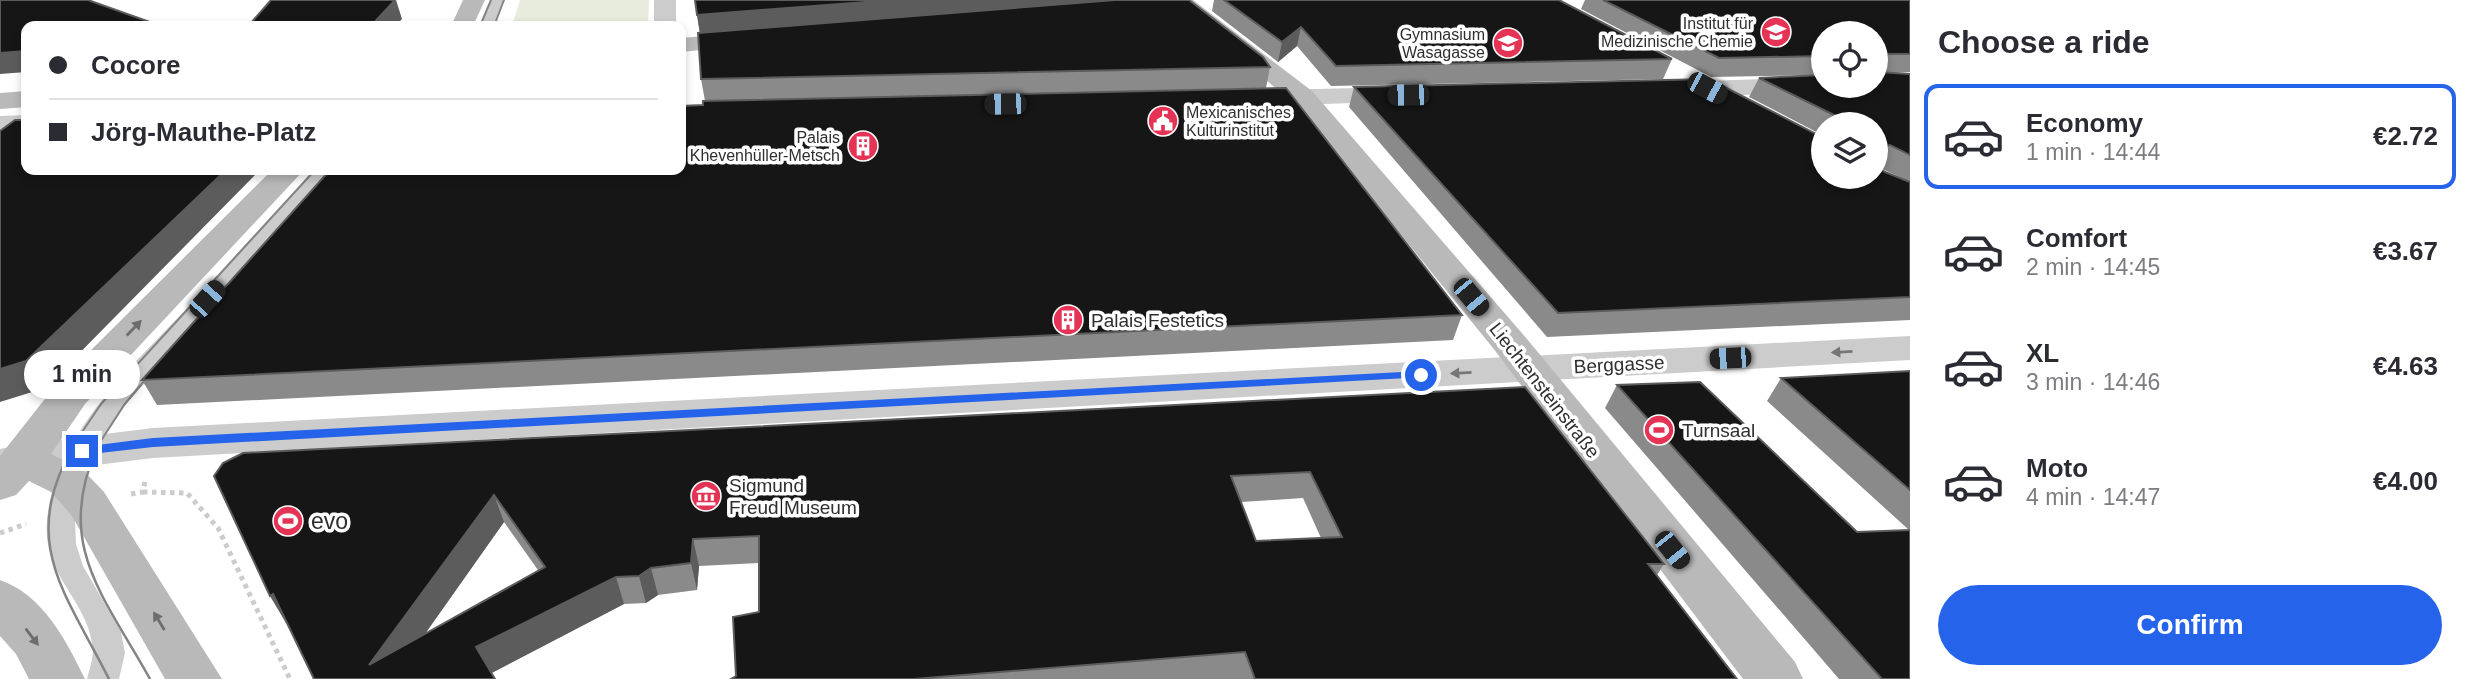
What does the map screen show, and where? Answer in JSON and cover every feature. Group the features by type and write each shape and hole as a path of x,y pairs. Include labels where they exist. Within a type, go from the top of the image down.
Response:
{"street":[{"path":"465,21 474,0"},
{"path":"665,21 666,0"},
{"path":"1174,3 1217,2"},
{"name":"Liechtensteinstraße","path":"1174,3 1303,97 1529,368 1775,679"},
{"path":"686,45 776,37"},
{"path":"1664,80 1707,88 1811,85"},
{"path":"1707,88 1753,114"},
{"path":"1234,99 1425,94"},
{"path":"0,101 21,99"},
{"path":"0,124 21,123"},
{"path":"0,147 21,133"},
{"path":"5,466 70,395 284,175"},
{"name":"Berggasse","path":"80,479 153,443 1910,348"},
{"path":"5,466 80,479 194,679"},
{"path":"0,601 35,638 57,679"}],"lane":[{"path":"488,21 497,0"},
{"path":"103,679 110,650 101,623 67,563 63,542 63,512 80,479 101,419 319,175"}],"path":[{"path":"143,492 187,494 218,528 290,679"},
{"path":"0,533 34,521"}],"shaded area":[{"path":"520,0 649,0 648,21 514,21"}],"building":[{"path":"0,0 88,0 147,21 21,21 21,51 0,53"},
{"path":"271,0 395,0 376,21 253,21"},
{"path":"695,0 892,0 697,15"},
{"path":"1115,0 1189,0 1263,57 1270,67 701,79 698,33"},
{"path":"1224,0 1559,0 1672,59 1336,66 1301,27 1282,42"},
{"name":"Institut für Medizinische Chemie","path":"1603,0 1910,0 1910,54 1888,54 1888,21 1811,21 1811,56 1719,58"},
{"path":"1888,73 1910,74 1910,155 1888,146 1888,112 1828,112 1759,78 1811,76 1811,98 1888,98"},
{"path":"1709,79 1811,131 1811,189 1888,189 1888,173 1910,182 1910,297 1558,313 1354,87"},
{"path":"1286,88 1462,315 142,380 326,175 686,175 686,106 703,105 703,101"},
{"path":"15,120 21,120 21,175 221,175 26,361 0,369 0,131"},
{"path":"1910,371 1910,490 1781,378"},
{"path":"1700,382 1857,532 1910,530 1910,679 1882,679 1617,385"},
{"path":"1525,387 1664,564 1648,564 1737,679 1255,679 1245,652 914,679 731,679 736,676 733,617 759,612 759,536 693,539 691,563 651,568 639,576 616,577 476,647 495,679 314,679 273,594 270,596 214,476 223,463 243,453","holes":["1310,472 1342,537 1256,541 1231,476","494,495 545,567 369,665"]}],"tram line":[{"path":"482,21 491,0"},
{"path":"496,21 504,0"},
{"path":"72,447 101,404 310,175"},
{"path":"97,447 124,405 155,368"},
{"path":"73,446 57,481 50,511 49,540 54,566 64,592 109,679"},
{"path":"98,446 85,480 81,512 83,540 90,568 101,594 150,679"}],"place":[{"name":"Institut für Medizinische Chemie","path":"1776,32"},
{"name":"Gymnasium Wasagasse","path":"1508,43"},
{"name":"Mexicanisches Kulturinstitut","path":"1163,121"},
{"name":"Palais Khevenhüller-Metsch","path":"863,146"},
{"name":"Palais Festetics","path":"1068,320"},
{"name":"Turnsaal","path":"1659,430"},
{"name":"Sigmund Freud Museum","path":"706,496"},
{"name":"evo","path":"288,521"}],"route":[{"path":"82,451 153,443 1421,375"}]}
